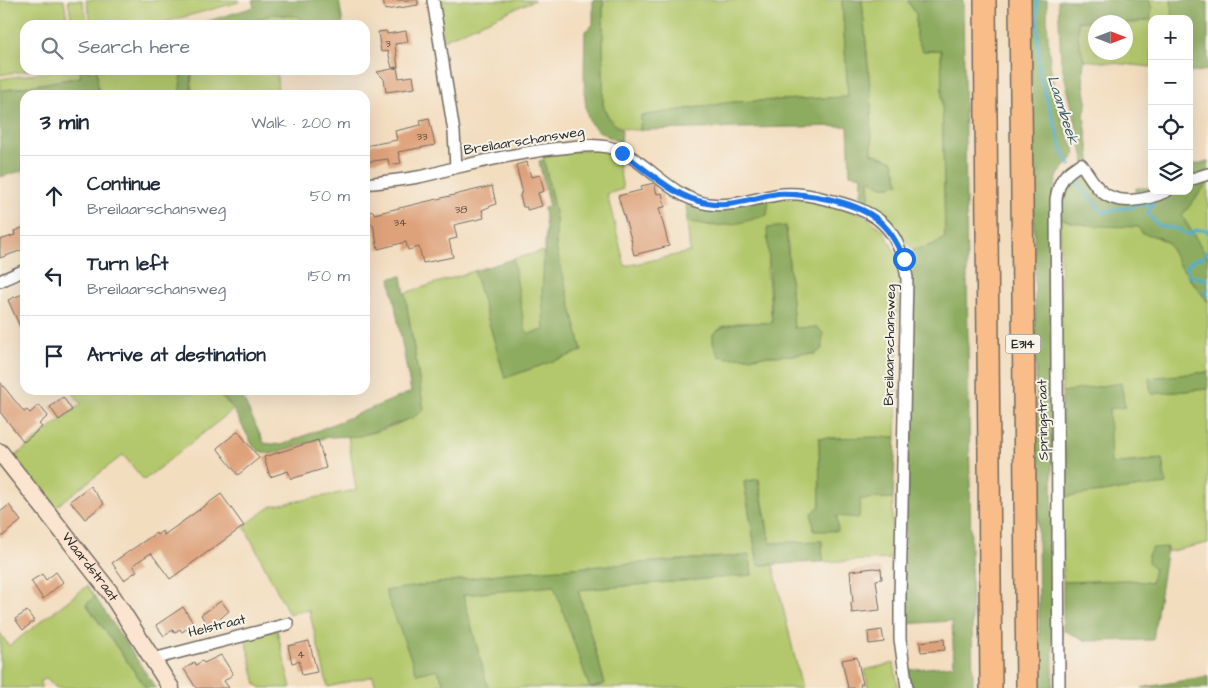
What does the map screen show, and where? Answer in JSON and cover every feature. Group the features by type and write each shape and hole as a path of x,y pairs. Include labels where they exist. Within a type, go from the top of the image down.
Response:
{"highway":[{"name":"E314","path":"985,0 992,688"},
{"name":"E314","path":"1020,0 1027,688"}],"street":[{"path":"434,0 454,132 456,167"},
{"name":"Breilaarschansweg","path":"370,183 419,177 456,167 550,149 594,145 609,147 622,153 660,180 694,200 724,205 745,203 777,194 812,196 854,205 878,219 897,240 904,259 907,278 900,597 900,639 907,688"},
{"name":"Springstraat","path":"1060,688 1056,199 1061,179 1068,171 1082,164 1100,190 1109,197 1128,200 1145,199 1156,195"},
{"path":"1193,179 1208,174"},
{"path":"0,281 20,272"},
{"name":"Waardstraat","path":"0,452 109,591 171,688"},
{"name":"Helstraat","path":"153,658 288,624"}],"green space":[{"path":"0,0 64,0 67,20 20,20 20,72 0,75"},
{"path":"68,0 82,0 87,18 71,20"},
{"path":"86,0 239,0 239,2 172,20 91,20"},
{"path":"252,0 339,0 342,20 300,20 300,17 274,14 256,20 211,20 254,7"},
{"path":"438,0 535,0 443,40"},
{"path":"593,0 603,0 603,105 609,120 622,130 621,143 605,135 591,124 586,107 585,31 593,25"},
{"path":"603,0 842,0 848,97 733,102 641,116 640,130 621,128 609,118 603,105"},
{"path":"842,0 862,0 871,98 872,153 893,161 899,183 884,186 869,179 869,199 861,199 862,176 850,174 848,126 640,130 641,116 733,102 848,97"},
{"path":"862,0 907,0 916,14 916,37 923,51 941,50 945,237 937,244 913,250 894,226 861,199 869,199 869,179 884,186 899,183 893,161 872,153 871,98"},
{"path":"907,0 963,0 973,688 910,688 908,670 954,665 952,621 903,624 913,250 936,244 945,237 941,50 923,51 916,37 916,14"},
{"path":"1031,0 1047,0 1049,57 1055,95 1075,155 1058,175 1051,199 1053,688 1040,688"},
{"path":"1058,0 1149,0 1152,9 1151,15 1148,15 1148,20 1133,22 1133,15 1088,15 1088,21 1078,21 1078,38 1084,60 1083,75 1087,103 1084,115 1091,166 1086,167 1061,61"},
{"path":"1149,0 1171,0 1173,15 1148,15 1148,67 1084,60 1078,38 1078,21 1088,21 1088,60 1133,60 1133,23 1139,23 1152,9"},
{"path":"1171,0 1208,2 1208,70 1193,72 1193,15 1173,15"},
{"path":"274,14 300,17 300,20 256,20"},
{"path":"27,75 81,75 81,77 0,91 0,79"},
{"path":"81,75 97,75 98,90 20,90 20,171 0,177 0,91 81,77"},
{"path":"97,75 181,75 180,90 98,90"},
{"path":"181,75 192,75 191,90 180,90"},
{"path":"192,75 277,75 278,90 191,90"},
{"path":"592,149 611,153 617,157 623,189 607,194 625,266 690,252 687,221 712,226 769,199 801,198 862,214 883,230 894,250 899,268 896,437 819,438 820,507 837,531 836,516 860,499 893,498 891,559 823,562 822,541 770,543 759,479 744,482 758,565 773,565 802,688 592,688 605,684 578,590 752,575 750,555 505,573 386,591 417,674 437,669 444,684 429,688 376,688 373,676 328,687 309,610 289,614 244,526 272,506 356,490 348,436 368,434 388,428 424,410 405,293 474,271 505,378 582,351 556,247 556,218 543,155","holes":["786,226 794,328 815,354 728,358 721,327 737,323 772,323 767,267"]},
{"path":"544,160 556,218 556,247 582,351 505,378 474,271 513,259 525,329 529,334 544,330 542,293 546,230 544,208 549,207 539,161"},
{"path":"1208,161 1208,182 1182,216 1208,258 1208,302 1178,263 1168,243 1161,238 1142,233 1138,227 1086,225 1066,221 1060,217 1061,193 1069,177 1082,176 1091,184 1137,203 1136,188 1148,188 1148,195 1193,195 1193,165"},
{"path":"1208,182 1208,258 1182,216"},
{"path":"769,199 767,215 746,221 728,225 710,225 687,221 686,202 710,208"},
{"path":"1060,217 1082,224 1138,227 1168,243 1178,263 1208,302 1208,372 1149,378 1152,394 1208,389 1208,543 1167,552 1167,547 1148,555 1155,567 1152,583 1129,580 1063,582 1061,497 1165,484 1162,459 1110,464 1109,409 1062,392"},
{"path":"786,226 794,328 817,327 823,333 822,349 815,354 727,358 719,356 713,343 713,334 719,330 733,324 772,323 767,228"},
{"path":"543,251 544,330 529,334 524,329 513,259"},
{"path":"402,276 424,410 412,418 360,436 328,437 270,454 259,451 253,446 231,405 220,395 241,395 264,443 282,445 411,392 390,278"},
{"path":"1208,372 1208,389 1151,394 1149,378"},
{"path":"1121,383 1125,407 1109,409 1111,464 1162,459 1166,484 1061,497 1062,392"},
{"path":"75,395 219,395 234,409 144,480 123,455 53,509 13,458 81,404"},
{"path":"896,437 893,498 860,499 859,518 837,516 838,531 814,531 812,513 820,506 819,438"},
{"path":"758,479 770,543 822,541 823,562 758,565 744,482"},
{"path":"1167,547 1153,640 1087,641 1063,630 1063,582 1129,580 1151,583 1154,568 1148,562 1148,555 1152,548"},
{"path":"750,555 752,575 578,590 605,684 590,688 554,586 463,595 488,688 429,688 444,683 437,669 417,674 385,591 505,573"},
{"path":"554,585 590,688 488,688 463,595"},
{"path":"87,586 95,597 86,604 146,688 56,688 47,678 41,681 41,688 0,688 0,633 9,646"},
{"path":"95,597 156,688 146,688 86,604"},
{"path":"277,630 291,688 261,688 256,684 245,637"},
{"path":"894,663 898,688 868,688 865,670"},
{"path":"1208,676 1208,688 1142,688"}],"building":[{"path":"383,0 418,0 418,5 385,10"},
{"path":"386,31 387,34 406,31 408,42 395,44 398,67 392,68 388,51 381,52 378,32"},
{"path":"397,68 399,78 413,76 415,88 386,92 384,79 377,72"},
{"path":"429,118 435,145 398,152 401,163 389,165 388,159 370,161 370,145 397,140 395,131 421,125 420,120"},
{"path":"527,162 531,177 540,175 544,191 538,193 542,206 527,210 527,207 523,207 520,196 522,190 516,165"},
{"path":"654,183 657,194 662,193 665,207 659,208 669,246 634,255 618,196 642,190 641,186"},
{"path":"492,186 496,204 482,210 484,218 454,225 457,238 449,240 453,257 423,263 419,247 408,250 406,242 378,249 373,224 370,224 370,212 373,211 374,214"},
{"path":"20,229 20,251 0,258 0,240 15,235 14,231"},
{"path":"20,295 20,327 8,300"},
{"path":"0,382 24,412 27,410 30,413 39,405 48,416 39,424 42,427 24,442 0,412"},
{"path":"63,397 72,410 59,420 50,407"},
{"path":"238,431 259,458 238,475 217,448"},
{"path":"318,440 326,468 291,479 288,471 270,477 264,457"},
{"path":"90,486 104,504 85,519 70,501"},
{"path":"221,494 244,526 170,579 151,553 133,565 137,571 124,580 112,563 156,533 157,535 162,531 164,535"},
{"path":"9,505 21,521 0,538 0,512"},
{"path":"881,569 882,579 876,580 880,610 852,613 851,603 853,602 850,571"},
{"path":"56,572 63,582 43,599 31,581 42,574 46,580"},
{"path":"221,601 229,611 215,623 208,626 201,615"},
{"path":"183,607 194,624 182,632 180,629 174,633 173,630 164,636 156,625"},
{"path":"27,611 34,621 23,630 15,619"},
{"path":"882,630 884,642 869,644 868,632"},
{"path":"944,639 945,650 921,652 920,642"},
{"path":"309,641 317,672 302,675 299,661 292,663 288,646"},
{"path":"221,655 233,674 224,681 229,688 196,688 184,669 195,662 196,665 202,661 204,663"},
{"path":"857,657 863,684 860,684 861,688 848,688 842,660"}],"waterway":[{"name":"Laambeek","path":"1037,1 1039,74 1063,152 1070,165"},
{"name":"Laambeek","path":"1074,173 1080,187 1103,212 1154,203 1147,213 1159,226 1178,229 1188,235 1196,230 1207,230 1208,234"},
{"name":"Laambeek","path":"1208,250 1202,258 1195,259 1186,266 1190,276 1208,280"},
{"name":"Laambeek","path":"1208,289 1205,294 1208,296"}],"route":[{"path":"622,153 680,193 708,204 745,203 777,194 791,194 812,196 854,205 878,219 897,240 904,259"}]}
